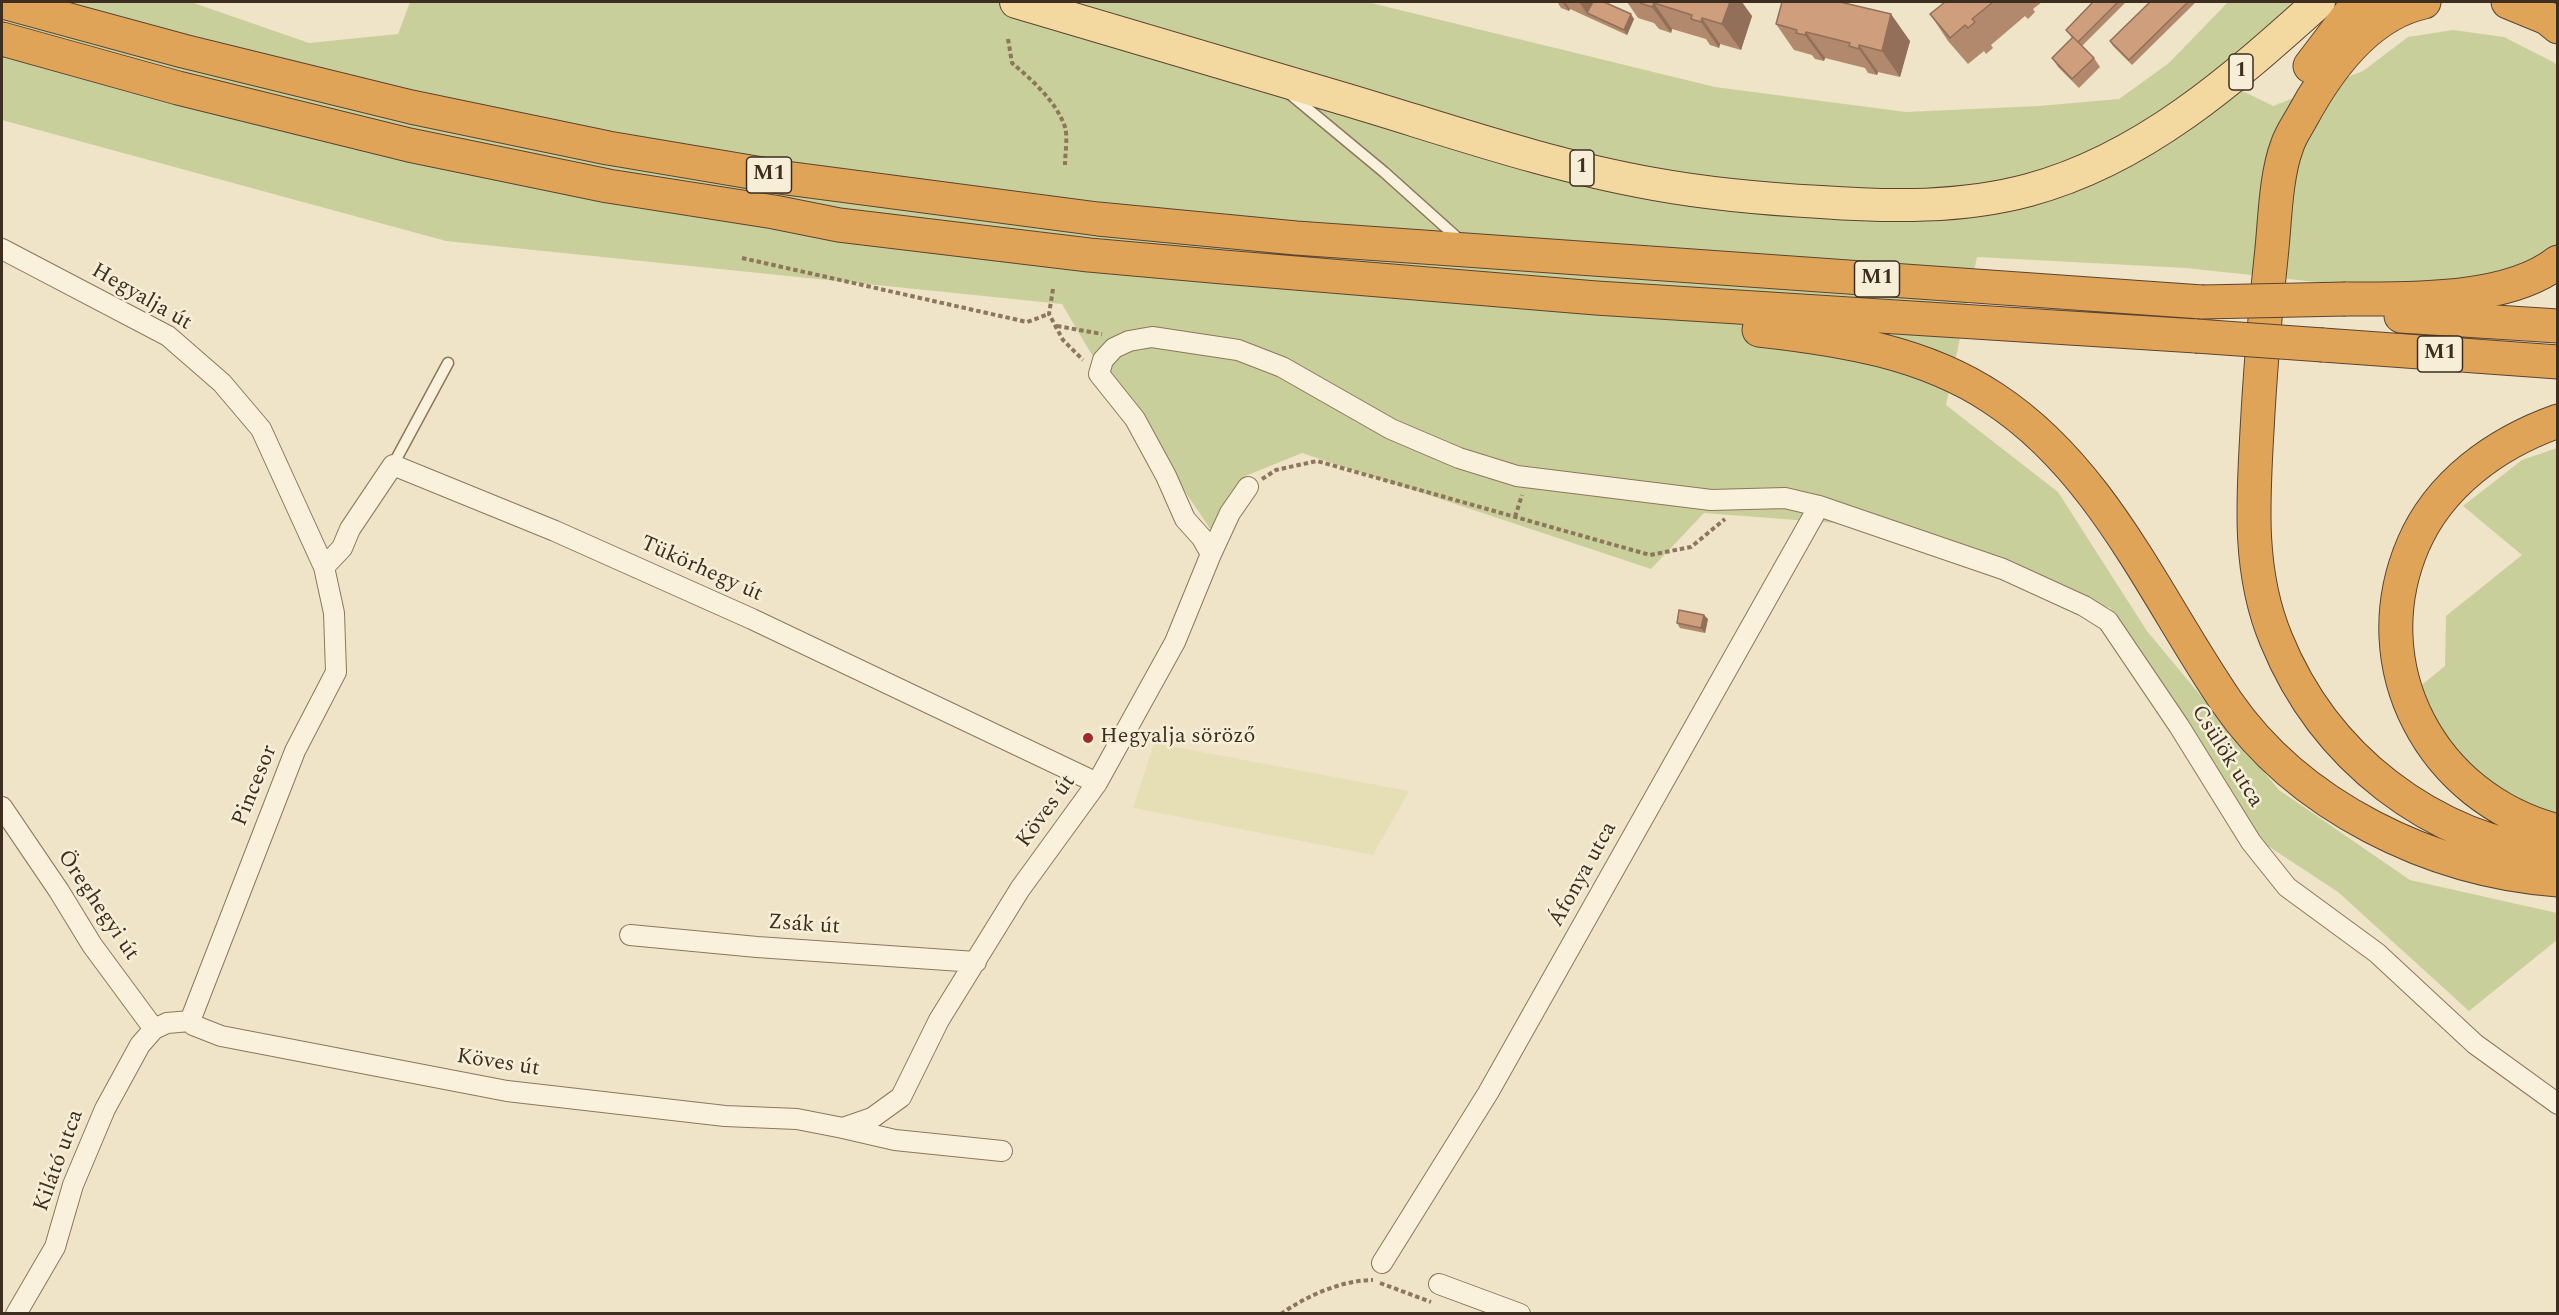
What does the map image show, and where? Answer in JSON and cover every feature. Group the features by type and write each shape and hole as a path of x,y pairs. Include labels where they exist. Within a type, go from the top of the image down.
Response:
{"highway":[{"name":"M1","path":"3,2 183,51 411,107 608,148 764,175 1098,219 1296,238 2202,302 2344,306 2558,326"},
{"path":"2287,146 2284,130 2294,93 2311,63 2338,27 2351,12 2367,2"},
{"path":"2424,2 2415,4 2390,17 2356,43 2322,82 2287,146 2280,179 2260,376 2254,482 2255,551 2266,610 2275,638 2302,692 2348,751 2391,789 2419,809 2476,836 2522,849 2558,855"},
{"path":"2508,2 2547,18 2558,27"},
{"name":"M1","path":"2,39 178,88 409,145 608,186 774,212 839,225 1089,255 1596,298 2196,336 2558,362"},
{"path":"2344,306 2487,290 2532,277 2558,262"},
{"path":"1596,298 1678,320 1822,337 1888,351 1965,381 2020,417 2070,467 2116,527 2226,701 2262,746 2301,782 2345,811 2428,852 2522,878 2558,880"},
{"path":"2558,421 2524,434 2496,450 2465,473 2432,511 2412,546 2405,570 2397,614 2395,644 2399,672 2406,694 2422,731 2436,752 2469,785 2508,813 2558,831"}],"main road":[{"name":"1","path":"1016,2 1482,140 1653,184 1771,199 1897,206 1970,202 2032,190 2129,150 2214,93 2319,2"}],"street":[{"name":"Hegyalja út","path":"2,249 168,336 222,383 261,429 324,567"},
{"name":"Csülök utca","path":"1121,345 1152,337 1238,350 1282,367 1391,429 1459,458 1516,476 1711,500 1785,498 1819,506 2003,569 2084,606 2108,621 2179,726 2251,842 2287,887 2377,953 2475,1044 2558,1104"},
{"path":"1121,345 1103,360 1099,374 1135,419 1166,476 1185,519 1202,538 1211,554"},
{"path":"324,567 342,548 350,529 393,465"},
{"name":"Tükörhegy út","path":"393,465 555,531 752,619 1097,783"},
{"name":"Köves út","path":"843,1128 872,1118 901,1097 939,1020 1020,889 1097,783 1175,642 1230,513 1248,487"},
{"name":"Áfonya utca","path":"1382,1263 1488,1093 1819,506"},
{"name":"Pincesor","path":"190,1021 295,750 336,672 334,613 324,567"},
{"name":"Öreghegyi út","path":"2,807 59,891 92,945 154,1029"},
{"name":"Zsák út","path":"630,935 757,947 976,962"},
{"path":"154,1029 168,1023 190,1021"},
{"name":"Köves út","path":"190,1021 193,1025 221,1036 507,1091 725,1116 797,1119 895,1140 1002,1151"},
{"name":"Kilátó utca","path":"16,1314 55,1247 73,1185 105,1109 140,1045 154,1029"},
{"path":"1439,1284 1520,1314"}],"lane":[{"path":"1269,76 1384,172 1471,250"},
{"path":"393,465 448,363"}],"path":[{"path":"1008,39 1012,63 1033,81 1050,102 1066,128 1065,165"},
{"path":"742,258 1027,322 1049,314"},
{"path":"1053,289 1049,314 1064,339 1083,361 1099,374"},
{"path":"1056,326 1108,335 1121,345"},
{"path":"1248,487 1276,470 1317,461 1650,555 1690,547 1749,499"},
{"path":"1515,517 1524,491"},
{"path":"1281,1314 1293,1305 1341,1285 1371,1280"}],"shaded area":[{"path":"1154,743 1409,791 1373,855 1133,808"}],"green space":[{"path":"2,2 191,2 309,43 398,34 410,2 1367,2 1715,87 1906,112 2039,106 2119,99 2169,63 2228,2 2313,2 2224,82 2273,106 2363,71 2408,37 2453,30 2504,37 2555,63 2557,67 2557,245 2535,271 2437,295 2186,268 1977,257 1946,405 2058,492 2147,631 2279,790 2410,880 2557,913 2557,940 2469,1011 2338,892 2265,844 2110,608 1836,523 1704,513 1651,569 1302,453 1243,477 1211,530 1089,350 1062,304 446,241 2,120"},
{"path":"2557,448 2557,816 2504,793 2475,773 2450,744 2418,688 2445,666 2446,616 2522,555 2463,506 2522,460"}],"building":[{"path":"1593,2 1604,2 1631,14 1624,30 1587,13"},
{"path":"1641,2 1730,2 1722,24 1702,18 1701,22 1691,19 1692,15 1654,3 1652,7"},
{"path":"1782,2 1840,2 1891,14 1882,51 1859,45 1859,49 1849,46 1850,43 1806,32 1805,35 1796,33 1797,30 1776,24"},
{"path":"1945,2 1993,2 1972,19 1975,22 1968,28 1965,25 1950,38 1930,14"},
{"path":"2093,2 2118,2 2078,42 2066,30"},
{"path":"2150,2 2188,2 2129,60 2110,41"},
{"path":"2073,37 2094,58 2072,79 2052,58"},
{"path":"1679,610 1704,615 1701,628 1677,623"}],"place":[{"name":"Hegyalja söröző","path":"1088,738"}]}
